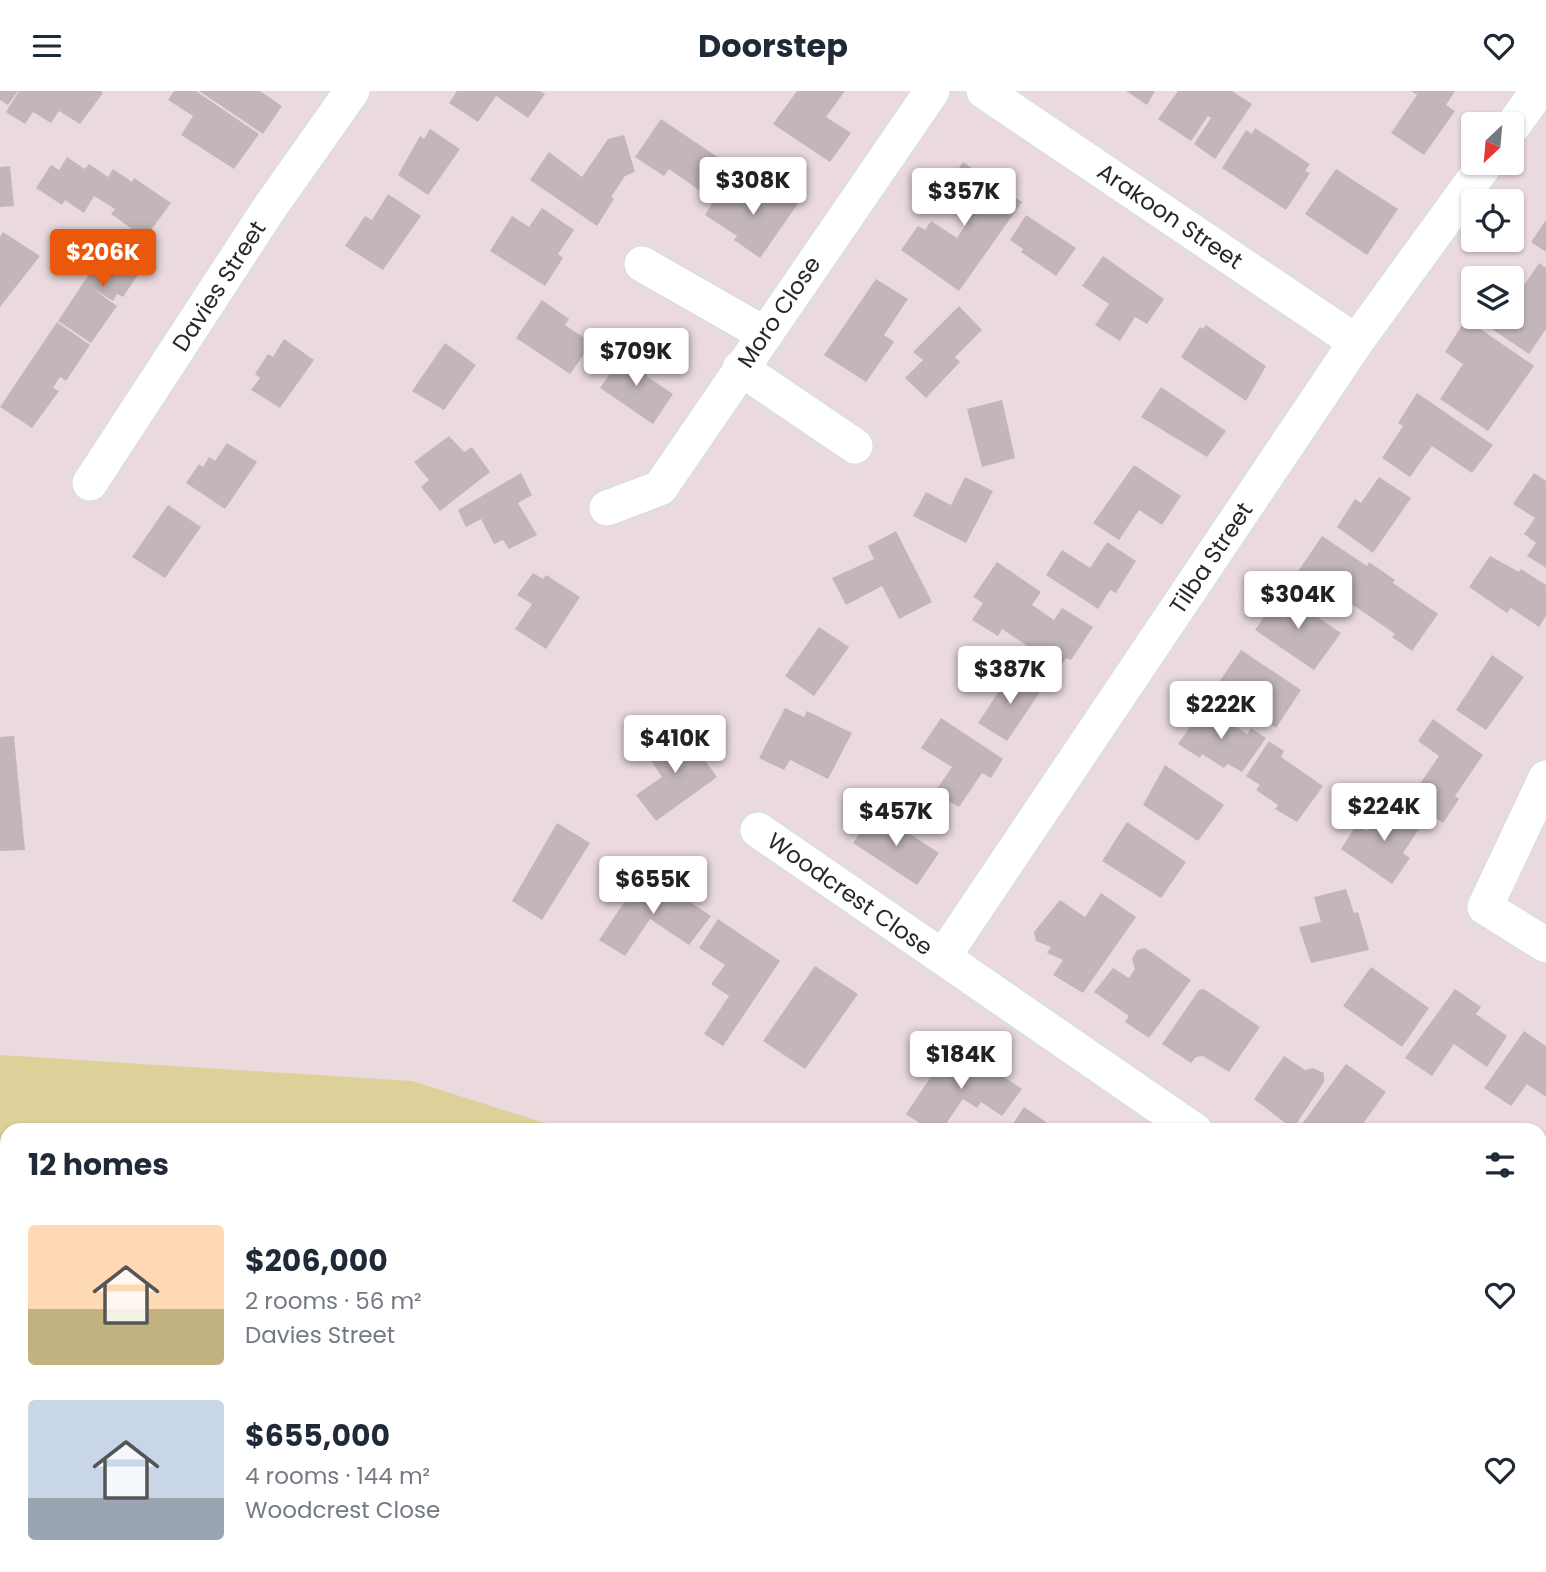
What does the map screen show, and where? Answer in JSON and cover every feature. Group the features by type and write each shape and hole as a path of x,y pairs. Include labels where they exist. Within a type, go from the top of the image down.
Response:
{"street":[{"name":"Davies Street","path":"90,483 268,211 352,91"},
{"name":"Moro Close","path":"607,508 660,488 932,91"},
{"name":"Arakoon Street","path":"984,91 1356,342"},
{"path":"1523,112 1538,91"},
{"name":"Tilba Street","path":"943,957 1356,342 1477,175"},
{"path":"642,264 764,333"},
{"path":"740,368 855,446"},
{"path":"1546,778 1485,907 1546,945"},
{"name":"Woodcrest Close","path":"758,830 1183,1123"}],"shaded area":[{"path":"0,1055 412,1081 545,1123 0,1123"}],"building":[{"path":"0,91 18,91 8,105 0,100"},
{"path":"19,91 103,93 80,124 59,111 51,123 33,112 25,124 6,112"},
{"path":"174,91 196,91 259,134 234,169 181,135 193,116 168,100"},
{"path":"199,91 260,91 282,106 263,134"},
{"path":"457,91 540,91 545,94 528,118 496,96 478,122 449,103"},
{"path":"797,91 845,91 826,117 851,133 830,162 773,124"},
{"path":"1126,91 1155,91 1147,105"},
{"path":"1178,91 1232,91 1252,104 1215,159 1194,144 1211,118 1208,116 1191,141 1158,119"},
{"path":"1411,91 1455,91 1446,105 1455,111 1424,155 1391,133 1417,95"},
{"path":"661,119 728,164 706,195 669,169 664,176 635,157"},
{"path":"1255,128 1310,164 1305,171 1310,173 1286,210 1222,168 1246,130 1252,134"},
{"path":"430,129 460,149 428,195 398,175 420,136 424,139"},
{"path":"624,135 635,172 625,176 597,226 530,180 549,152 582,177 608,139"},
{"path":"67,157 85,169 89,164 108,177 113,169 132,182 134,178 171,203 145,238 111,214 115,209 94,196 84,213 65,200 62,205 36,188 51,165 59,170"},
{"path":"963,162 1022,202 959,291 901,250 918,226 925,230 931,221 957,238 970,218 945,201 950,192 945,188"},
{"path":"10,166 14,206 0,207 0,167"},
{"path":"1336,169 1398,209 1367,255 1305,214"},
{"path":"772,184 799,202 760,258 734,240 737,236 705,215 724,185 757,206"},
{"path":"388,194 421,216 383,270 345,246 365,216 372,220"},
{"path":"542,208 574,230 558,254 563,258 545,286 490,251 512,216 529,227"},
{"path":"1026,215 1076,248 1056,276 1021,252 1023,249 1010,240"},
{"path":"1546,220 1546,252 1531,242"},
{"path":"3,232 40,256 0,307 0,237"},
{"path":"115,235 149,258 123,297 117,294 113,301 89,286 117,306 91,343 58,321"},
{"path":"1103,256 1164,299 1147,324 1135,317 1120,341 1095,325 1109,304 1082,286"},
{"path":"1539,263 1546,268 1546,329 1529,354 1492,329 1524,329 1524,285"},
{"path":"876,279 908,299 884,335 894,342 866,382 824,355"},
{"path":"542,300 569,319 565,325 592,343 570,374 516,338"},
{"path":"959,306 982,330 955,357 960,362 926,398 905,378 923,360 913,352"},
{"path":"57,322 90,345 66,381 60,377 53,388 59,391 32,428 0,407"},
{"path":"1206,325 1266,366 1246,401 1181,357 1200,327 1203,329"},
{"path":"1461,327 1461,329 1480,329 1534,366 1488,431 1440,399 1463,364 1445,352"},
{"path":"284,339 314,360 280,408 251,390 260,378 255,374 268,354 273,357"},
{"path":"445,343 476,365 444,410 412,391"},
{"path":"625,351 650,369 646,376 673,394 653,424 600,388"},
{"path":"1161,387 1226,431 1207,457 1141,417"},
{"path":"1417,393 1493,445 1472,473 1432,446 1410,477 1382,458 1403,426 1398,423"},
{"path":"1002,400 1015,458 982,467 967,409"},
{"path":"449,436 464,452 472,447 490,472 440,511 421,487 429,480 414,462"},
{"path":"227,443 257,462 225,509 186,483 199,464 203,467 209,457 215,461"},
{"path":"1134,465 1181,496 1162,525 1139,510 1119,540 1093,523"},
{"path":"521,473 532,495 518,503 537,535 509,549 503,540 494,544 481,519 466,527 458,510"},
{"path":"1534,473 1546,481 1546,568 1527,556 1536,543 1524,534 1535,518 1513,504"},
{"path":"965,477 993,491 966,543 913,516 926,492 951,505"},
{"path":"1379,477 1411,498 1373,553 1337,527 1355,499 1361,503"},
{"path":"168,505 201,527 165,578 132,557"},
{"path":"896,531 932,602 899,619 882,586 846,605 832,578 874,559 868,546"},
{"path":"1322,536 1367,566 1369,562 1395,580 1393,583 1438,614 1412,651 1392,637 1395,634 1320,582 1317,586 1297,573"},
{"path":"1107,542 1136,561 1116,593 1110,590 1098,609 1046,575 1062,550 1090,568"},
{"path":"1490,556 1519,572 1521,569 1546,585 1546,616 1539,627 1511,608 1507,613 1469,587"},
{"path":"997,562 1041,592 1032,605 1054,620 1062,608 1093,627 1071,660 1066,658 1053,677 1024,656 1029,647 1002,629 998,636 972,620 983,603 973,597"},
{"path":"533,573 543,579 546,575 580,597 546,649 515,629 532,604 517,595"},
{"path":"1281,592 1341,633 1314,670 1255,630"},
{"path":"819,627 849,647 814,696 785,676"},
{"path":"1241,650 1301,690 1276,728 1215,688"},
{"path":"1492,655 1524,677 1486,730 1456,710"},
{"path":"1012,671 1042,689 1007,741 978,723"},
{"path":"1205,706 1247,734 1251,728 1266,738 1242,772 1228,764 1224,768 1202,754 1200,758 1178,744"},
{"path":"785,708 804,717 807,711 852,733 828,779 790,760 784,770 759,758"},
{"path":"941,718 1003,759 991,778 982,773 959,807 947,800 943,807 930,799 952,767 921,748"},
{"path":"1433,719 1483,755 1455,796 1459,799 1443,823 1409,800 1439,756 1418,741"},
{"path":"682,728 717,777 656,821 636,795 662,777 646,753"},
{"path":"14,736 25,850 0,851 0,737"},
{"path":"1269,741 1284,751 1281,757 1323,786 1297,822 1275,809 1278,805 1256,790 1260,785 1246,776"},
{"path":"1165,765 1224,805 1198,841 1143,805"},
{"path":"1398,804 1423,823 1403,853 1410,858 1392,884 1341,849 1357,824 1367,831 1381,809 1390,816"},
{"path":"875,811 939,853 917,885 853,843"},
{"path":"1127,822 1186,862 1161,898 1102,861"},
{"path":"557,823 590,843 542,920 512,901"},
{"path":"641,877 661,889 664,885 711,916 689,945 650,919 625,956 599,940"},
{"path":"1346,889 1354,913 1358,912 1369,950 1311,963 1299,927 1321,922 1314,897"},
{"path":"1101,893 1136,917 1083,993 1053,975 1063,960 1047,953 1051,947 1036,941 1034,932 1060,900 1085,917"},
{"path":"718,919 780,961 723,1046 704,1034 729,996 711,984 725,965 699,948"},
{"path":"1145,948 1191,980 1149,1038 1125,1022 1129,1016 1094,992 1113,968 1129,978 1135,969 1132,959 1137,950"},
{"path":"815,966 858,994 805,1069 763,1041"},
{"path":"1371,967 1429,1008 1402,1047 1343,1006"},
{"path":"1204,989 1260,1027 1229,1072 1203,1056 1196,1057 1191,1063 1162,1044 1199,990"},
{"path":"1455,989 1481,1007 1476,1014 1507,1036 1487,1067 1454,1044 1432,1076 1405,1058"},
{"path":"1524,1031 1546,1046 1546,1097 1527,1084 1511,1106 1484,1088"},
{"path":"950,1048 967,1058 971,1053 988,1064 984,1070 992,1075 995,1071 1022,1089 1002,1116 981,1102 977,1108 963,1099 946,1123 919,1123 906,1114"},
{"path":"1284,1056 1305,1070 1313,1068 1324,1073 1324,1082 1297,1123 1285,1123 1254,1099"},
{"path":"1346,1064 1386,1092 1363,1123 1303,1123"},
{"path":"1024,1107 1046,1122 1045,1123 1013,1123"}]}
